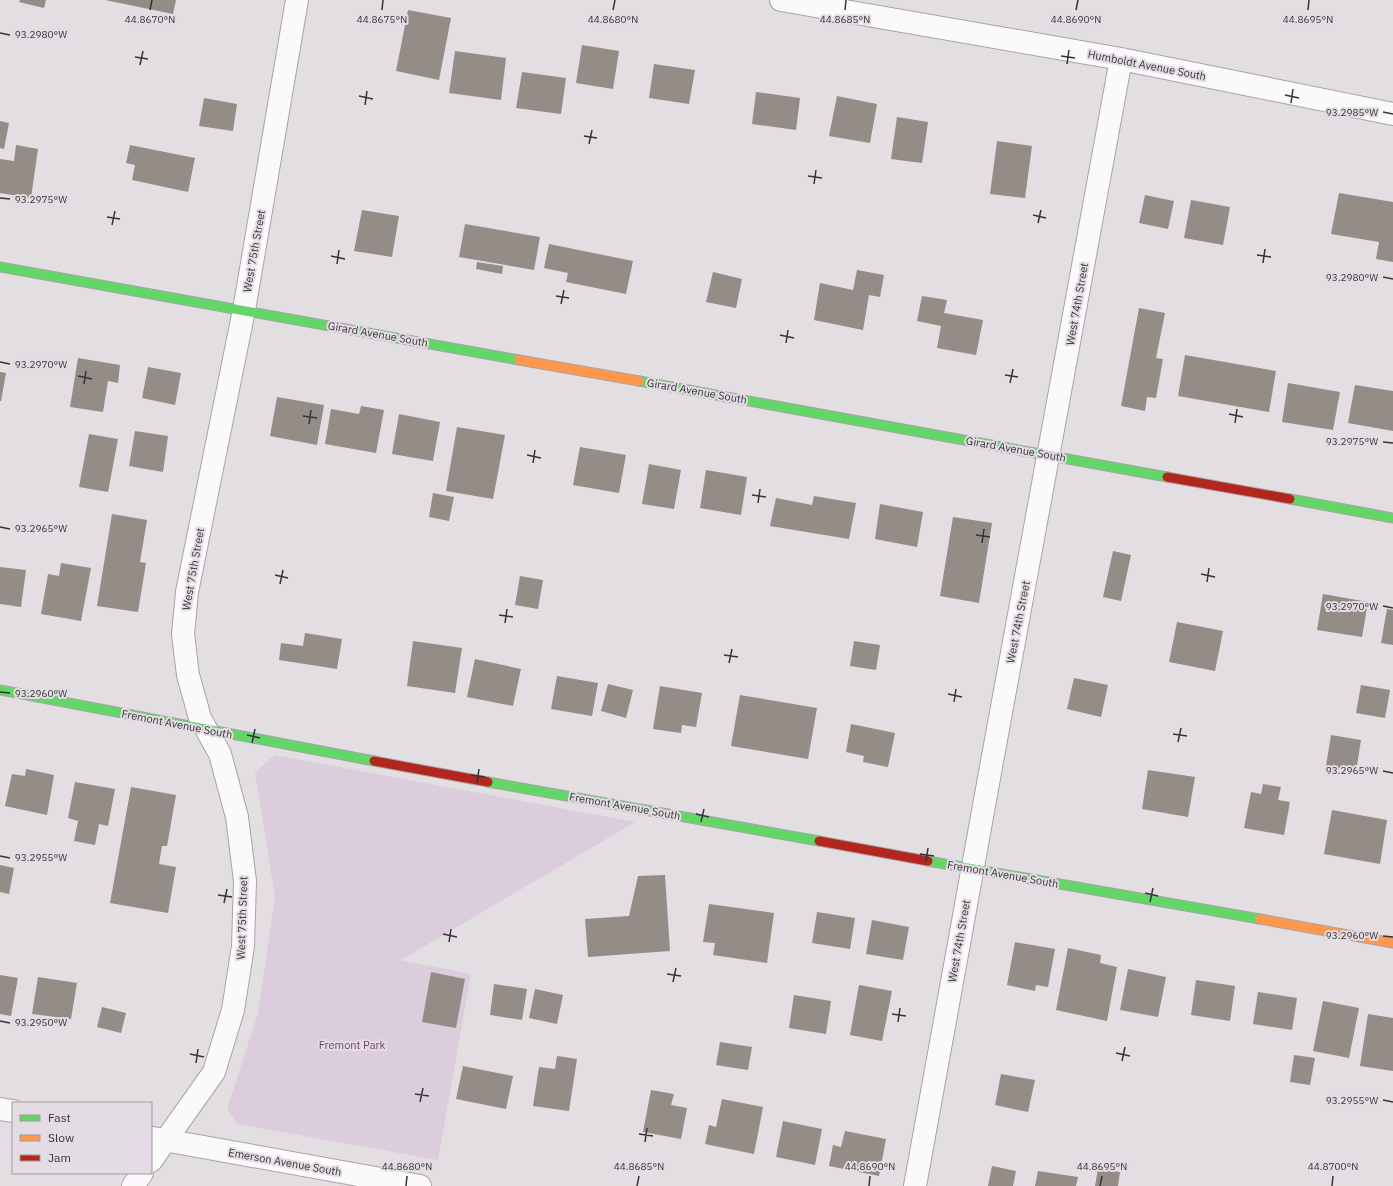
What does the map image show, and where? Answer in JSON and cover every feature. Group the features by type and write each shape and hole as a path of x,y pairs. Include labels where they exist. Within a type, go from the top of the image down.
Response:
{"street":[{"name":"West 75th Street","path":"152,1158 159,1139 214,1072 233,1010 243,946 246,881 237,817 220,754 200,718 188,675 183,634 187,592 244,310 297,0"},
{"name":"Humboldt Avenue South","path":"781,0 1121,59 1393,114"},
{"name":"West 74th Street","path":"915,1186 972,869 1050,455 1121,59"},
{"name":"Girard Avenue South","path":"0,266 1393,518"},
{"name":"Fremont Avenue South","path":"0,690 207,730 972,869 1393,943"},
{"path":"0,1109 12,1111"},
{"name":"Emerson Avenue South","path":"159,1139 420,1186"},
{"path":"133,1186 141,1174"}],"green space":[{"name":"Fremont Park","path":"275,755 635,822 401,960 471,974 438,1160 237,1124 227,1109 258,1013 275,898 255,772"}],"building":[{"path":"20,0 46,0 44,8 19,2"},
{"path":"105,0 176,0 173,14"},
{"path":"408,10 451,18 439,80 396,71"},
{"path":"582,45 619,51 613,89 576,83"},
{"path":"455,51 506,58 501,100 449,93"},
{"path":"654,64 695,70 689,104 649,98"},
{"path":"522,72 566,78 561,114 516,108"},
{"path":"756,92 800,98 796,130 752,124"},
{"path":"837,96 877,104 870,143 829,136"},
{"path":"204,98 237,104 233,131 199,126"},
{"path":"897,117 928,122 922,163 891,159"},
{"path":"0,121 9,123 4,149 0,148"},
{"path":"997,141 1032,146 1025,198 990,194"},
{"path":"16,145 38,149 31,198 0,193 0,159 14,161"},
{"path":"130,145 195,158 188,192 132,180 135,165 126,163"},
{"path":"1339,193 1393,202 1393,262 1376,259 1379,242 1331,234"},
{"path":"1145,195 1174,201 1168,229 1139,223"},
{"path":"1191,200 1230,207 1223,245 1184,238"},
{"path":"362,210 399,216 392,257 354,251"},
{"path":"465,224 540,237 534,270 459,257"},
{"path":"549,244 633,261 626,294 566,282 568,273 544,268"},
{"path":"477,262 503,266 502,274 476,269"},
{"path":"857,270 884,275 880,297 869,295 863,330 814,320 820,283 853,290"},
{"path":"713,272 742,279 736,308 706,302"},
{"path":"922,296 947,300 944,313 983,320 976,355 937,348 941,326 917,321"},
{"path":"1139,308 1165,313 1156,358 1163,359 1156,398 1147,397 1145,411 1121,406"},
{"path":"1185,355 1276,371 1269,412 1178,396"},
{"path":"78,358 120,365 118,383 108,381 103,412 70,407"},
{"path":"148,367 181,373 175,405 142,398"},
{"path":"0,372 6,373 1,401 0,401"},
{"path":"1288,383 1340,392 1333,430 1282,422"},
{"path":"1355,385 1393,391 1393,431 1348,423"},
{"path":"277,397 324,405 317,445 270,436"},
{"path":"361,406 384,410 376,453 325,444 331,409 359,414"},
{"path":"399,414 440,422 433,461 392,454"},
{"path":"457,427 505,435 493,499 446,491"},
{"path":"135,431 168,436 163,472 129,466"},
{"path":"89,434 118,439 108,492 79,487"},
{"path":"580,447 626,455 619,493 573,485"},
{"path":"649,464 681,470 674,509 642,504"},
{"path":"706,470 747,477 741,515 700,508"},
{"path":"433,493 454,497 449,521 429,517"},
{"path":"814,496 856,503 849,539 770,526 776,498 812,505"},
{"path":"880,504 923,512 917,547 875,539"},
{"path":"112,514 147,520 140,562 146,563 138,612 97,606"},
{"path":"953,517 992,523 979,603 940,596"},
{"path":"1113,551 1131,555 1121,601 1103,597"},
{"path":"61,563 91,568 81,621 41,614 48,574 59,576"},
{"path":"0,567 26,570 21,607 0,604"},
{"path":"520,576 543,580 538,609 515,605"},
{"path":"1323,594 1368,602 1362,637 1317,630"},
{"path":"1387,609 1393,610 1393,645 1381,643"},
{"path":"1177,622 1223,631 1215,671 1169,662"},
{"path":"305,633 342,639 337,669 279,660 281,643 303,646"},
{"path":"413,641 462,648 455,693 407,686"},
{"path":"854,641 880,645 876,670 850,666"},
{"path":"475,659 521,669 513,706 467,697"},
{"path":"557,676 598,683 592,716 551,709"},
{"path":"1074,678 1108,685 1101,717 1067,709"},
{"path":"608,684 633,690 626,718 601,711"},
{"path":"1361,685 1390,690 1385,718 1356,713"},
{"path":"660,686 702,693 696,727 682,725 681,733 653,729"},
{"path":"740,695 817,708 808,759 731,746"},
{"path":"851,724 895,733 888,767 863,762 864,756 846,752"},
{"path":"1331,735 1361,740 1356,772 1326,766"},
{"path":"26,769 54,775 47,815 5,806 12,774 25,776"},
{"path":"1148,770 1195,777 1188,817 1142,809"},
{"path":"75,782 115,789 108,826 99,824 95,845 74,841 78,821 68,818"},
{"path":"1263,784 1281,787 1278,800 1290,802 1284,835 1244,828 1251,792 1261,794"},
{"path":"131,787 176,795 167,846 162,846 159,864 176,867 168,913 110,903"},
{"path":"1332,810 1387,820 1380,864 1324,854"},
{"path":"0,865 14,868 9,894 0,892"},
{"path":"665,875 670,951 588,957 585,919 629,916 638,876"},
{"path":"709,904 774,913 767,963 713,955 715,943 703,942"},
{"path":"817,912 855,918 850,949 812,943"},
{"path":"872,920 909,927 903,960 866,954"},
{"path":"1015,942 1055,949 1048,987 1036,985 1035,991 1007,985"},
{"path":"1068,948 1101,955 1100,963 1117,967 1107,1021 1056,1010"},
{"path":"1128,969 1166,977 1158,1017 1120,1010"},
{"path":"431,972 465,979 456,1028 422,1022"},
{"path":"0,975 18,978 11,1016 0,1014"},
{"path":"38,977 77,983 71,1019 32,1014"},
{"path":"1196,980 1235,986 1230,1021 1191,1015"},
{"path":"494,984 527,989 522,1020 490,1015"},
{"path":"859,985 892,991 882,1041 850,1035"},
{"path":"535,989 563,995 557,1024 529,1018"},
{"path":"1258,992 1297,998 1292,1030 1253,1024"},
{"path":"794,995 831,1001 826,1034 789,1028"},
{"path":"1323,1001 1359,1008 1349,1058 1313,1051"},
{"path":"102,1007 126,1013 121,1033 97,1027"},
{"path":"1368,1014 1393,1018 1393,1071 1360,1066"},
{"path":"720,1042 752,1047 748,1070 716,1065"},
{"path":"1294,1055 1315,1058 1310,1085 1290,1082"},
{"path":"557,1056 577,1059 569,1111 533,1106 539,1067 555,1069"},
{"path":"463,1066 513,1076 506,1109 456,1099"},
{"path":"1001,1074 1035,1080 1028,1112 995,1105"},
{"path":"651,1090 674,1094 671,1105 687,1108 681,1139 643,1132"},
{"path":"722,1099 763,1107 754,1154 705,1144 709,1125 716,1127"},
{"path":"783,1121 822,1129 815,1165 776,1157"},
{"path":"845,1131 886,1139 879,1176 829,1166 833,1145 841,1147"},
{"path":"992,1166 1016,1171 1013,1186 988,1186"},
{"path":"1098,1169 1120,1172 1118,1186 1095,1186"},
{"path":"1038,1171 1078,1177 1076,1186 1035,1186"}],"traffic: fast":[{"path":"0,267 519,360"},
{"path":"639,381 1167,477"},
{"path":"1290,499 1393,518"},
{"path":"0,690 374,761"},
{"path":"488,782 819,841"},
{"path":"928,861 1260,919"}],"traffic: slow":[{"path":"519,360 639,381"},
{"path":"1260,919 1393,943"}],"traffic: jam":[{"path":"1167,477 1290,499"},
{"path":"374,761 488,782"},
{"path":"819,841 928,861"}]}
